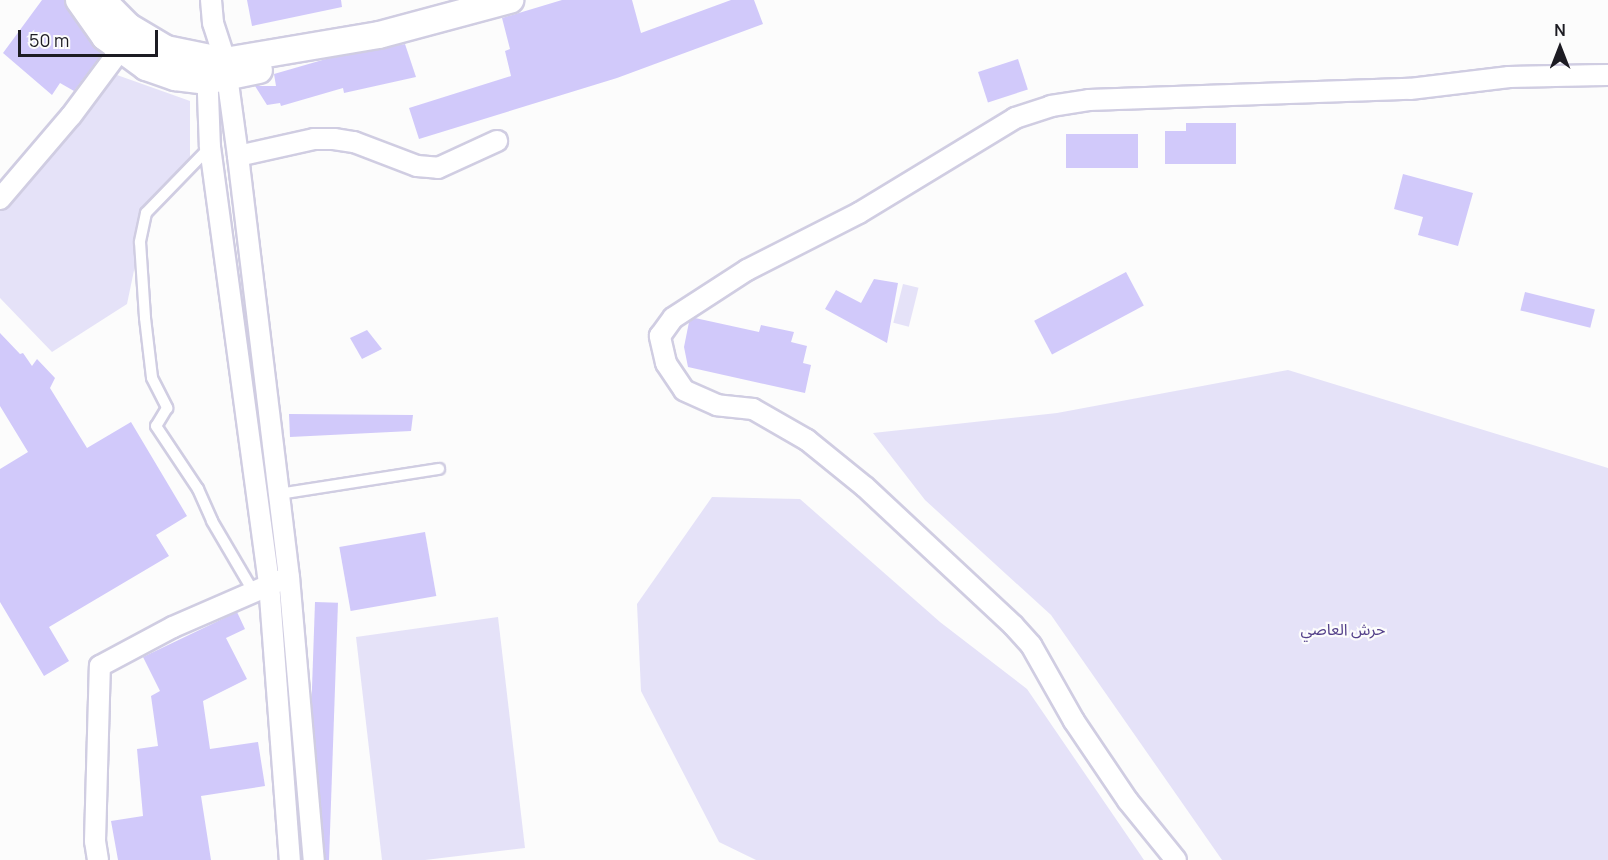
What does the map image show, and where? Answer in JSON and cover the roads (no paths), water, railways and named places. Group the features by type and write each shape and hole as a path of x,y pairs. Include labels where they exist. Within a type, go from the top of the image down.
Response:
{"street":[{"path":"79,0 105,37 120,50 146,67 176,77 380,35 510,0"},
{"path":"102,0 147,39 216,70"},
{"path":"211,0 216,70 210,147 261,587 283,754 290,860"},
{"path":"0,199 71,116 120,50"},
{"path":"216,70 238,156 289,577 314,860"},
{"path":"1176,860 1128,801 1074,721 1031,645 1013,625 865,487 807,440 753,409 717,405 684,390 666,363 660,336 673,318 747,270 859,213 1015,118 1051,106 1089,100 1410,89 1509,77 1608,75"},
{"path":"238,156 314,139 334,139 417,166 438,168 497,141"},
{"path":"98,860 95,841 100,666 261,587 289,577"},
{"path":"283,754 306,750"}],"lane":[{"path":"210,147 146,213 140,243 152,378 167,408 156,426 198,489 212,521 261,587"},
{"path":"279,494 439,469"}],"park label":[{"name":"حرش العاصي","path":"1343,629"}]}
